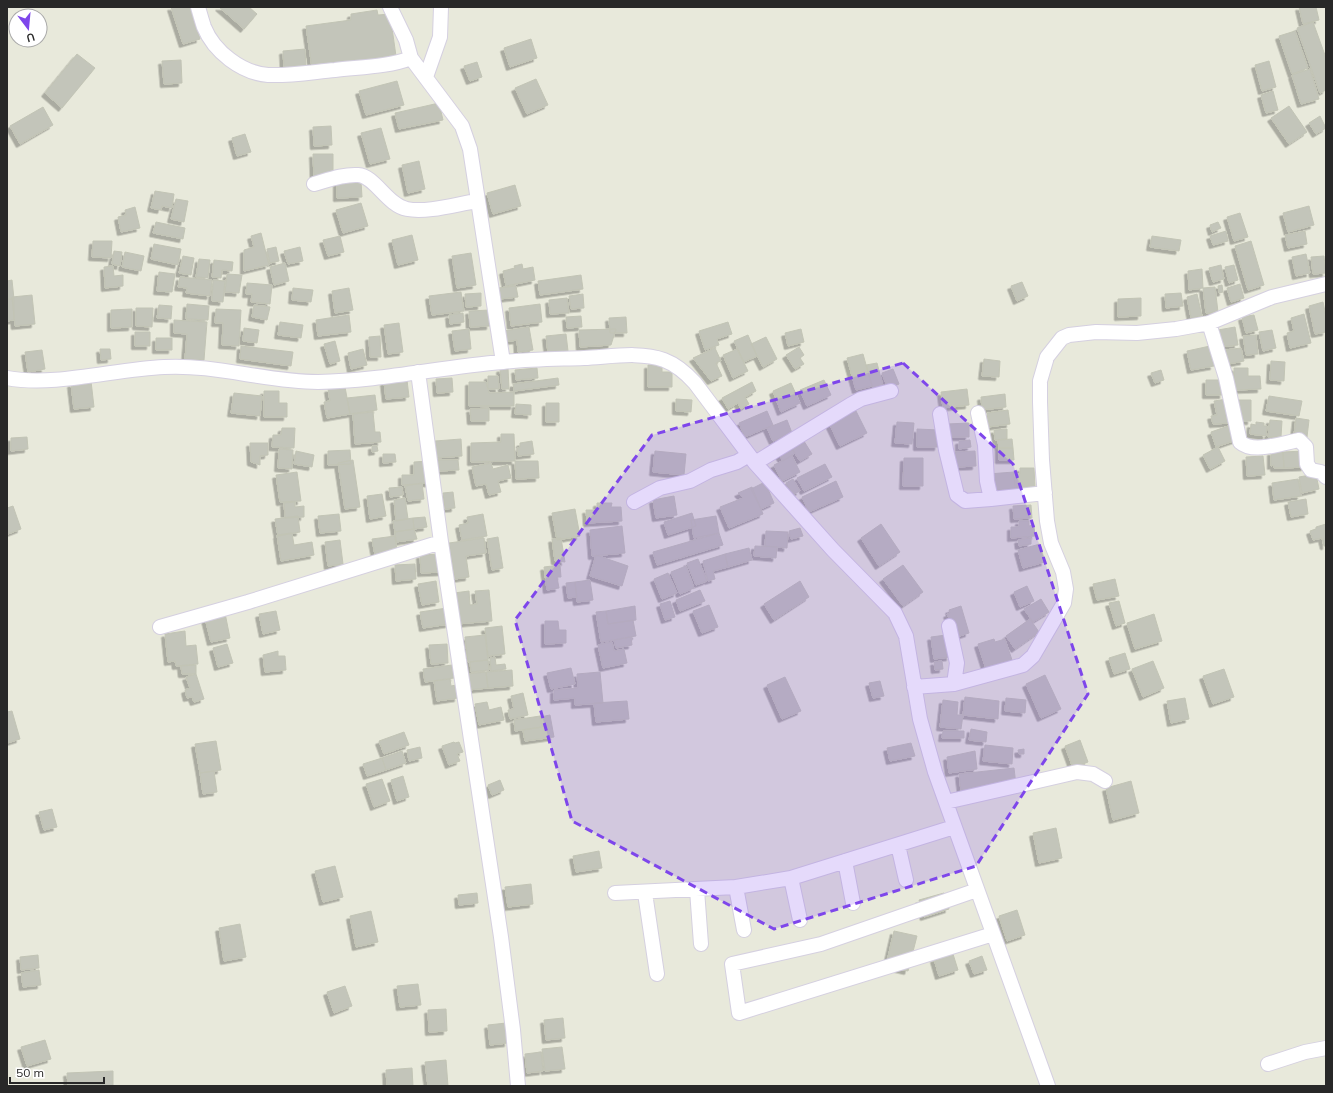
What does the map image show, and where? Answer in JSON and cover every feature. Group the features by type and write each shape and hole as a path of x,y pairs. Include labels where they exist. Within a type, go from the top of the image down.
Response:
{"street":[{"path":"198,7 205,29 221,52 238,65 268,75 366,67 411,58"},
{"path":"390,7 406,40 411,58 462,126 470,149 503,362"},
{"path":"426,77 440,37 441,7"},
{"path":"314,184 344,176 360,175 371,181 393,203 408,209 423,209 477,201"},
{"path":"914,687 954,684 1023,666 1033,656 1064,603 1066,589 1062,572 1051,544 1045,493 1042,460 1040,381 1047,357 1062,338 1096,332 1137,333 1176,329 1209,323 1272,298 1326,284"},
{"path":"1209,323 1226,378 1240,442 1245,446 1259,447 1299,440 1306,447 1307,464 1311,470 1321,472 1326,477"},
{"path":"7,378 21,380 58,379 140,368 183,366 295,382 339,381 503,362 628,356 664,360 685,372 752,459 833,550 895,612 906,636 914,687 925,740 954,827 1048,1086"},
{"path":"418,372 441,542 501,937 513,1030 518,1086"},
{"path":"634,502 660,488 690,481 711,470 752,459 861,399 891,391"},
{"path":"978,412 985,445 986,481 991,499"},
{"path":"940,414 946,450 957,495 965,501 1045,493"},
{"path":"160,627 441,542"},
{"path":"949,626 957,663 954,684"},
{"path":"946,802 1077,772 1093,774 1105,781"},
{"path":"615,893 645,893 736,887 791,878 954,827"},
{"path":"898,845 906,880"},
{"path":"845,862 853,903"},
{"path":"791,878 800,920"},
{"path":"736,887 744,930"},
{"path":"697,890 702,944"},
{"path":"977,890 821,944 732,964 739,1013 993,934"},
{"path":"645,893 657,974"},
{"path":"1268,1064 1305,1052 1326,1048"}],"highlighted area":[{"path":"903,363 1013,464 1088,694 976,866 774,929 572,821 515,620 652,435"}],"building":[{"path":"171,7 191,7 200,39 183,44"},
{"path":"219,7 249,7 257,14 244,29"},
{"path":"1299,7 1316,7 1319,20 1303,24"},
{"path":"377,10 378,15 390,14 396,56 312,68 306,26 351,20 351,14"},
{"path":"1313,22 1326,58 1326,90 1320,93 1297,28"},
{"path":"1295,31 1308,68 1292,74 1279,36"},
{"path":"531,39 537,58 510,67 504,48"},
{"path":"305,49 306,67 284,69 283,51"},
{"path":"77,54 95,68 62,108 45,93"},
{"path":"181,60 182,83 164,84 162,61"},
{"path":"1269,61 1276,87 1262,91 1255,65"},
{"path":"477,62 482,77 470,81 464,66"},
{"path":"1310,69 1319,99 1301,104 1292,75"},
{"path":"536,79 548,105 527,114 515,88"},
{"path":"397,81 404,105 366,115 359,91"},
{"path":"1273,91 1278,110 1266,113 1261,95"},
{"path":"439,103 443,120 399,129 395,113"},
{"path":"1289,106 1307,132 1289,144 1271,118"},
{"path":"43,107 53,125 20,144 10,126"},
{"path":"1320,116 1326,128 1316,134 1309,123"},
{"path":"331,126 332,145 314,146 313,127"},
{"path":"381,128 390,159 370,164 361,133"},
{"path":"245,134 251,152 237,156 232,138"},
{"path":"313,154 333,154 333,177 314,180"},
{"path":"419,161 425,189 408,193 402,165"},
{"path":"361,181 362,197 337,198 337,182"},
{"path":"515,185 521,206 493,214 487,193"},
{"path":"155,191 174,194 172,208 162,206 161,210 151,208"},
{"path":"176,199 188,201 184,222 171,219"},
{"path":"361,203 368,226 343,233 336,210"},
{"path":"1309,206 1314,225 1288,232 1283,213"},
{"path":"135,207 140,228 121,232 118,217 126,215 125,210"},
{"path":"1240,213 1248,237 1234,241 1227,217"},
{"path":"156,222 185,228 183,239 153,233"},
{"path":"1218,222 1221,228 1212,232 1210,225"},
{"path":"1226,231 1228,241 1213,245 1210,236"},
{"path":"1305,231 1307,244 1288,248 1285,235"},
{"path":"261,233 269,265 244,271 244,250 254,247 251,236"},
{"path":"412,235 418,260 398,265 392,240"},
{"path":"340,236 344,252 328,256 323,240"},
{"path":"1152,236 1181,240 1179,251 1150,247"},
{"path":"93,241 112,241 111,258 92,257"},
{"path":"1251,241 1264,285 1248,290 1235,246"},
{"path":"154,244 181,249 178,265 151,259"},
{"path":"276,247 279,261 270,263 267,249"},
{"path":"300,247 303,261 288,264 284,251"},
{"path":"114,251 122,252 120,266 112,264"},
{"path":"125,252 144,256 141,271 122,267"},
{"path":"471,253 476,285 457,288 452,256"},
{"path":"1306,254 1310,273 1296,276 1292,257"},
{"path":"183,256 194,258 191,275 179,273"},
{"path":"1324,256 1326,273 1313,274 1311,257"},
{"path":"199,259 210,260 208,278 196,277"},
{"path":"214,260 233,262 232,271 222,270 221,278 212,277"},
{"path":"285,263 289,281 274,285 270,267"},
{"path":"522,264 523,269 533,267 535,280 506,286 503,271 515,268 514,266"},
{"path":"1221,265 1224,279 1213,282 1209,268"},
{"path":"1234,265 1238,280 1229,283 1225,267"},
{"path":"113,266 114,276 123,275 123,286 105,288 104,267"},
{"path":"1202,269 1203,288 1189,290 1188,271"},
{"path":"159,272 175,274 172,292 157,291"},
{"path":"227,274 242,275 239,293 225,292"},
{"path":"581,275 583,289 540,295 538,281"},
{"path":"180,277 212,280 210,296 186,293 187,288 178,287"},
{"path":"12,280 14,299 7,299 7,281"},
{"path":"213,280 225,281 223,302 212,301"},
{"path":"1022,282 1028,296 1017,301 1011,286"},
{"path":"247,283 272,285 270,304 251,302 252,294 246,294"},
{"path":"1240,284 1244,298 1231,302 1227,288"},
{"path":"1222,285 1223,292 1219,293 1218,286"},
{"path":"516,286 518,297 499,299 498,288"},
{"path":"1215,287 1218,312 1206,313 1203,288"},
{"path":"293,288 313,290 311,302 292,300"},
{"path":"349,288 353,310 335,313 332,291"},
{"path":"461,292 464,311 432,315 429,296"},
{"path":"481,293 481,306 466,307 465,294"},
{"path":"1181,293 1183,306 1166,308 1165,294"},
{"path":"583,294 584,308 571,309 569,296"},
{"path":"1197,294 1202,316 1191,318 1187,297"},
{"path":"32,295 35,324 15,326 12,297"},
{"path":"567,298 569,313 550,314 549,300"},
{"path":"1141,298 1141,316 1118,317 1118,299"},
{"path":"7,299 14,299 14,320 7,321"},
{"path":"1323,302 1326,316 1326,332 1315,334 1309,306"},
{"path":"187,304 209,306 208,320 186,319"},
{"path":"540,304 542,322 511,326 509,308"},
{"path":"159,305 172,306 171,319 157,318"},
{"path":"254,305 270,307 267,320 252,317"},
{"path":"136,308 153,308 152,327 136,326"},
{"path":"132,309 132,327 111,328 111,310"},
{"path":"216,309 241,310 239,346 222,345 223,323 215,323"},
{"path":"490,310 490,326 470,327 469,311"},
{"path":"463,313 464,322 450,324 449,315"},
{"path":"1304,314 1311,343 1290,348 1287,333 1294,331 1291,318"},
{"path":"349,315 351,332 318,336 316,320"},
{"path":"1254,315 1258,330 1246,333 1242,317"},
{"path":"581,316 582,327 567,328 566,317"},
{"path":"626,317 627,333 610,333 609,318"},
{"path":"174,320 207,322 204,360 185,359 187,334 174,333"},
{"path":"280,322 303,325 301,338 278,335"},
{"path":"728,322 732,334 717,339 719,345 705,350 699,331"},
{"path":"399,323 403,352 388,354 384,325"},
{"path":"529,327 533,350 518,352 517,340 505,342 503,331"},
{"path":"1235,327 1238,345 1221,347 1218,330"},
{"path":"244,328 259,330 257,343 243,341"},
{"path":"469,329 471,349 455,351 452,331"},
{"path":"616,329 611,345 580,347 579,330"},
{"path":"801,329 804,342 788,346 785,333"},
{"path":"1272,330 1276,348 1263,351 1259,332"},
{"path":"135,332 150,332 150,346 135,346"},
{"path":"566,334 568,351 548,353 546,336"},
{"path":"748,335 757,356 744,362 734,341"},
{"path":"1256,335 1258,354 1246,355 1243,336"},
{"path":"380,336 381,357 370,357 369,337"},
{"path":"766,337 777,359 763,367 751,344"},
{"path":"156,338 172,338 172,350 156,350"},
{"path":"335,341 340,361 330,364 324,344"},
{"path":"241,346 293,352 291,366 240,359"},
{"path":"1210,346 1214,366 1191,370 1187,351"},
{"path":"799,347 804,355 800,358 804,364 795,369 786,355"},
{"path":"715,348 721,361 716,363 722,376 711,381 693,358"},
{"path":"1241,348 1244,361 1228,364 1225,350"},
{"path":"100,349 110,349 111,359 101,360"},
{"path":"363,349 367,365 351,369 348,353"},
{"path":"737,349 748,371 733,378 723,355"},
{"path":"42,350 45,369 28,372 25,352"},
{"path":"863,354 872,386 856,390 847,358"},
{"path":"984,359 1000,361 999,377 982,376"},
{"path":"1271,361 1285,362 1284,381 1270,380"},
{"path":"877,363 883,386 873,389 866,365"},
{"path":"648,365 662,365 662,372 672,372 672,387 648,387"},
{"path":"508,368 509,389 502,389 500,369"},
{"path":"537,368 538,378 516,380 515,370"},
{"path":"1234,368 1248,368 1248,376 1260,376 1261,389 1235,390"},
{"path":"893,369 899,384 888,389 882,373"},
{"path":"1161,370 1164,380 1155,383 1151,373"},
{"path":"488,376 498,376 499,389 488,389"},
{"path":"452,378 453,392 437,393 436,379"},
{"path":"558,378 559,385 514,391 513,384"},
{"path":"407,380 409,397 386,399 384,382"},
{"path":"824,380 831,395 807,406 800,390"},
{"path":"1206,380 1223,380 1223,395 1206,395"},
{"path":"91,381 94,407 74,409 71,384"},
{"path":"469,382 486,382 489,393 514,392 514,406 469,406"},
{"path":"752,382 756,391 745,397 749,404 741,409 738,403 728,409 722,398"},
{"path":"791,383 800,403 781,412 773,391"},
{"path":"345,387 350,414 327,418 324,402 330,401 328,389"},
{"path":"967,389 969,405 943,408 941,392"},
{"path":"264,391 279,391 279,403 287,403 287,417 264,417"},
{"path":"234,393 262,396 260,416 231,413"},
{"path":"1005,394 1006,407 982,410 981,397"},
{"path":"375,395 377,410 350,414 347,398"},
{"path":"1269,396 1302,401 1299,416 1266,411"},
{"path":"676,399 692,400 691,412 676,411"},
{"path":"1227,399 1232,423 1213,424 1211,416 1217,415 1214,401"},
{"path":"1238,400 1251,400 1251,421 1238,421"},
{"path":"546,403 559,403 559,422 546,422"},
{"path":"516,404 531,405 531,415 515,414"},
{"path":"489,408 489,421 471,421 470,409"},
{"path":"855,409 867,433 840,446 828,421"},
{"path":"1008,410 1010,424 988,427 987,413"},
{"path":"767,411 773,425 745,437 739,423"},
{"path":"373,412 375,432 380,432 381,442 355,444 353,414"},
{"path":"1296,418 1309,420 1307,437 1294,435"},
{"path":"787,420 792,433 773,441 767,428"},
{"path":"1270,420 1282,421 1281,437 1268,437"},
{"path":"897,422 914,423 912,444 895,443"},
{"path":"1256,422 1264,423 1264,426 1267,426 1266,436 1250,434 1251,424 1256,425"},
{"path":"969,423 969,437 948,437 947,424"},
{"path":"1231,425 1236,440 1216,447 1211,432"},
{"path":"282,428 295,428 294,448 272,447 273,435 281,435"},
{"path":"917,429 939,430 938,447 917,447"},
{"path":"1007,429 1007,439 995,440 994,430"},
{"path":"501,434 514,434 515,461 471,462 471,443 501,442"},
{"path":"27,437 28,449 11,451 11,438"},
{"path":"802,438 812,454 800,461 790,446"},
{"path":"461,439 462,456 436,458 435,441"},
{"path":"1012,439 1013,448 999,448 998,440"},
{"path":"970,440 971,447 959,449 959,441"},
{"path":"532,441 534,454 518,456 517,448 520,447 520,443"},
{"path":"250,443 268,443 268,455 260,456 260,465 251,462"},
{"path":"372,446 377,446 378,451 372,452"},
{"path":"790,446 795,453 783,461 778,453"},
{"path":"1218,447 1225,461 1210,469 1203,455"},
{"path":"999,448 1013,448 1014,460 999,460"},
{"path":"279,449 293,450 292,469 278,468"},
{"path":"350,450 351,464 328,465 328,451"},
{"path":"296,451 314,455 312,467 294,464"},
{"path":"655,451 686,454 684,475 653,472"},
{"path":"975,451 976,466 956,467 955,452"},
{"path":"1305,451 1305,467 1284,468 1283,452"},
{"path":"1271,452 1283,452 1284,468 1274,468 1274,465 1271,466"},
{"path":"383,454 395,454 396,462 383,463"},
{"path":"792,456 800,472 782,481 774,465"},
{"path":"1263,456 1265,475 1247,476 1246,457"},
{"path":"904,458 923,458 923,486 903,486"},
{"path":"353,460 360,507 345,509 338,463"},
{"path":"438,460 458,460 459,470 438,471"},
{"path":"428,461 430,483 402,485 402,475 414,475 414,462"},
{"path":"515,461 538,461 539,478 516,479"},
{"path":"491,463 493,469 508,465 511,478 498,481 501,492 489,495 486,484 476,486 472,467"},
{"path":"825,464 832,477 804,491 797,478"},
{"path":"1020,468 1034,468 1035,488 1016,489 1016,474 1020,474"},
{"path":"297,472 301,501 280,502 276,475"},
{"path":"1014,472 1015,489 989,490 988,474"},
{"path":"1316,474 1319,489 1302,493 1299,477"},
{"path":"793,479 800,491 792,495 786,483"},
{"path":"1298,479 1301,496 1274,500 1272,483"},
{"path":"836,481 843,497 809,512 802,497"},
{"path":"765,482 774,503 761,509 751,489"},
{"path":"422,483 424,499 408,501 405,486"},
{"path":"402,487 403,495 390,497 389,488"},
{"path":"752,487 763,514 729,528 720,507 743,498 738,493"},
{"path":"453,492 455,508 445,509 443,493"},
{"path":"382,494 386,516 370,519 367,496"},
{"path":"674,496 677,515 656,518 653,500"},
{"path":"405,498 408,519 396,521 394,500"},
{"path":"1306,499 1308,514 1291,517 1288,502"},
{"path":"295,502 295,507 304,506 304,517 285,518 284,503"},
{"path":"597,503 612,503 611,507 621,507 622,521 587,523 586,510 597,510"},
{"path":"1031,505 1032,518 1014,519 1013,506"},
{"path":"13,506 21,529 8,534 7,508"},
{"path":"575,509 580,536 557,540 552,513"},
{"path":"692,513 696,526 668,535 664,522"},
{"path":"339,514 341,531 320,533 318,516"},
{"path":"483,514 487,536 462,540 459,525 468,523 467,517"},
{"path":"298,516 300,532 278,536 275,519"},
{"path":"716,516 719,533 694,538 691,520"},
{"path":"425,517 427,527 414,529 413,518"},
{"path":"413,518 414,529 395,532 393,521"},
{"path":"1019,521 1029,521 1029,526 1034,525 1035,536 1011,538 1011,527 1019,527"},
{"path":"881,524 900,552 879,566 861,538"},
{"path":"1326,524 1326,546 1324,546 1322,538 1313,540 1310,531 1316,529 1316,527"},
{"path":"622,526 625,553 592,556 590,530"},
{"path":"800,528 803,536 791,539 789,531"},
{"path":"414,529 417,539 396,542 395,532"},
{"path":"766,531 788,532 787,548 765,546"},
{"path":"292,533 294,545 312,542 314,555 281,561 277,535"},
{"path":"719,533 723,545 657,565 653,552"},
{"path":"395,536 397,551 375,555 372,539"},
{"path":"498,537 503,568 492,570 487,539"},
{"path":"484,538 486,553 466,556 469,577 455,579 449,543"},
{"path":"561,538 565,562 555,561 552,539"},
{"path":"1031,538 1031,544 1019,546 1018,540"},
{"path":"340,540 343,564 328,566 325,542"},
{"path":"1040,544 1045,562 1023,568 1018,550"},
{"path":"755,546 777,547 776,558 754,556"},
{"path":"749,548 752,560 728,567 725,554"},
{"path":"441,554 442,572 421,573 420,555"},
{"path":"725,554 728,567 713,571 715,579 708,581 703,561"},
{"path":"596,555 628,566 622,586 590,576"},
{"path":"698,559 707,581 696,585 687,563"},
{"path":"415,564 416,579 396,581 395,565"},
{"path":"560,565 561,577 557,577 559,588 547,590 544,567"},
{"path":"903,565 923,592 903,606 883,579"},
{"path":"686,566 694,588 680,594 671,572"},
{"path":"668,573 677,593 662,599 654,579"},
{"path":"1115,579 1119,596 1097,600 1093,584"},
{"path":"590,580 593,600 577,602 575,582"},
{"path":"436,581 439,602 422,605 418,584"},
{"path":"800,581 809,597 774,620 764,604"},
{"path":"575,582 577,597 568,598 566,583"},
{"path":"1027,586 1034,601 1020,607 1014,592"},
{"path":"489,590 492,621 457,624 454,593 469,591 470,605 477,604 475,591"},
{"path":"700,590 705,601 680,611 676,600"},
{"path":"1041,599 1049,612 1033,622 1024,609"},
{"path":"670,601 675,617 665,620 660,604"},
{"path":"1119,601 1125,623 1116,626 1109,603"},
{"path":"709,605 718,627 702,633 693,611"},
{"path":"635,606 636,620 608,624 606,611"},
{"path":"961,606 969,633 957,637 947,614 950,613 949,610"},
{"path":"447,608 449,624 423,628 420,612"},
{"path":"276,611 280,630 263,634 259,614"},
{"path":"606,611 608,624 633,620 636,636 601,642 596,612"},
{"path":"225,613 230,638 211,642 205,618"},
{"path":"1154,614 1162,641 1135,649 1127,623"},
{"path":"1030,619 1039,632 1015,649 1006,636"},
{"path":"545,621 558,621 559,630 566,630 566,643 545,644"},
{"path":"502,626 505,654 488,656 485,628"},
{"path":"185,631 186,646 196,645 198,664 176,666 175,661 168,662 165,634"},
{"path":"485,635 488,660 468,662 465,637"},
{"path":"946,635 950,657 934,659 931,637"},
{"path":"631,637 632,645 616,648 614,640"},
{"path":"994,639 995,642 1005,639 1012,660 986,669 978,644"},
{"path":"612,642 614,651 624,649 627,663 603,668 598,645"},
{"path":"227,644 233,663 218,667 213,648"},
{"path":"447,644 448,663 431,664 429,645"},
{"path":"278,651 278,656 285,656 286,670 265,672 263,655"},
{"path":"1125,653 1130,669 1114,674 1109,658"},
{"path":"495,657 496,665 505,664 506,669 491,671 490,658"},
{"path":"488,660 489,670 471,672 470,662"},
{"path":"942,661 943,669 935,670 934,662"},
{"path":"1153,661 1164,688 1143,697 1132,669"},
{"path":"196,665 196,674 182,674 181,666"},
{"path":"452,665 454,678 425,682 423,669"},
{"path":"571,668 575,684 551,689 547,673"},
{"path":"1224,669 1234,697 1213,704 1203,676"},
{"path":"512,670 513,686 488,688 486,672"},
{"path":"486,672 488,688 468,690 466,674"},
{"path":"600,672 603,703 575,705 575,698 554,700 554,690 578,688 577,674"},
{"path":"196,674 204,699 194,702 192,697 187,698 185,690 190,688 186,677"},
{"path":"1045,675 1061,709 1041,718 1026,684"},
{"path":"785,677 801,711 782,719 767,685"},
{"path":"450,679 451,686 456,685 458,698 437,701 434,681"},
{"path":"880,681 884,696 873,698 869,683"},
{"path":"523,693 528,715 510,719 508,710 514,709 511,696"},
{"path":"965,697 999,701 998,719 963,715"},
{"path":"1006,698 1026,700 1025,713 1005,711"},
{"path":"1185,698 1189,719 1171,723 1167,701"},
{"path":"943,700 958,702 957,715 963,715 961,729 940,727"},
{"path":"627,701 629,719 596,722 594,703"},
{"path":"487,702 489,710 501,707 504,720 479,725 475,704"},
{"path":"12,711 20,739 7,743 7,712"},
{"path":"550,715 554,737 525,741 523,730 542,727 540,717"},
{"path":"540,716 542,727 515,731 514,720"},
{"path":"971,729 987,732 986,742 969,740"},
{"path":"943,731 964,731 964,738 942,738"},
{"path":"404,732 409,745 384,754 379,741"},
{"path":"1080,740 1088,762 1073,768 1065,746"},
{"path":"216,741 221,770 200,773 195,744"},
{"path":"459,742 463,752 457,754 460,761 449,765 442,746"},
{"path":"911,743 915,756 890,761 887,748"},
{"path":"985,745 1013,748 1012,764 983,761"},
{"path":"420,747 422,758 409,761 407,750"},
{"path":"1024,749 1024,754 1019,754 1018,750"},
{"path":"402,751 406,763 386,770 382,758"},
{"path":"975,751 977,769 949,773 947,757"},
{"path":"382,758 386,770 367,776 363,764"},
{"path":"1014,768 1016,785 961,791 959,774"},
{"path":"214,771 217,792 203,794 200,773"},
{"path":"403,776 409,797 397,801 391,780"},
{"path":"382,779 390,801 374,807 366,784"},
{"path":"500,780 504,790 492,795 488,785"},
{"path":"1131,781 1139,813 1113,820 1106,788"},
{"path":"52,809 57,827 44,830 39,812"},
{"path":"1056,828 1062,858 1039,863 1033,833"},
{"path":"599,851 602,868 576,872 573,856"},
{"path":"335,866 343,897 323,902 315,871"},
{"path":"531,884 533,904 508,907 505,887"},
{"path":"477,893 478,903 459,905 458,895"},
{"path":"944,893 949,909 924,917 919,900"},
{"path":"1017,910 1025,935 1007,941 999,916"},
{"path":"371,911 378,942 356,947 350,916"},
{"path":"240,924 246,957 224,961 219,928"},
{"path":"894,931 917,936 908,971 886,966"},
{"path":"953,954 958,970 939,976 934,959"},
{"path":"38,955 39,968 21,970 20,957"},
{"path":"982,956 987,970 974,974 969,961"},
{"path":"39,970 41,985 23,987 21,973"},
{"path":"418,984 421,1005 400,1007 397,986"},
{"path":"345,986 352,1006 334,1013 327,992"},
{"path":"446,1009 447,1031 429,1032 428,1010"},
{"path":"563,1018 565,1038 546,1040 544,1020"},
{"path":"506,1023 508,1043 490,1045 488,1025"},
{"path":"45,1040 51,1059 27,1066 21,1047"},
{"path":"562,1047 565,1069 545,1071 542,1049"},
{"path":"541,1052 543,1071 527,1073 525,1054"},
{"path":"446,1060 448,1086 428,1086 425,1062"},
{"path":"412,1068 413,1086 387,1086 386,1070"},
{"path":"113,1071 113,1086 68,1086 67,1073"}]}
